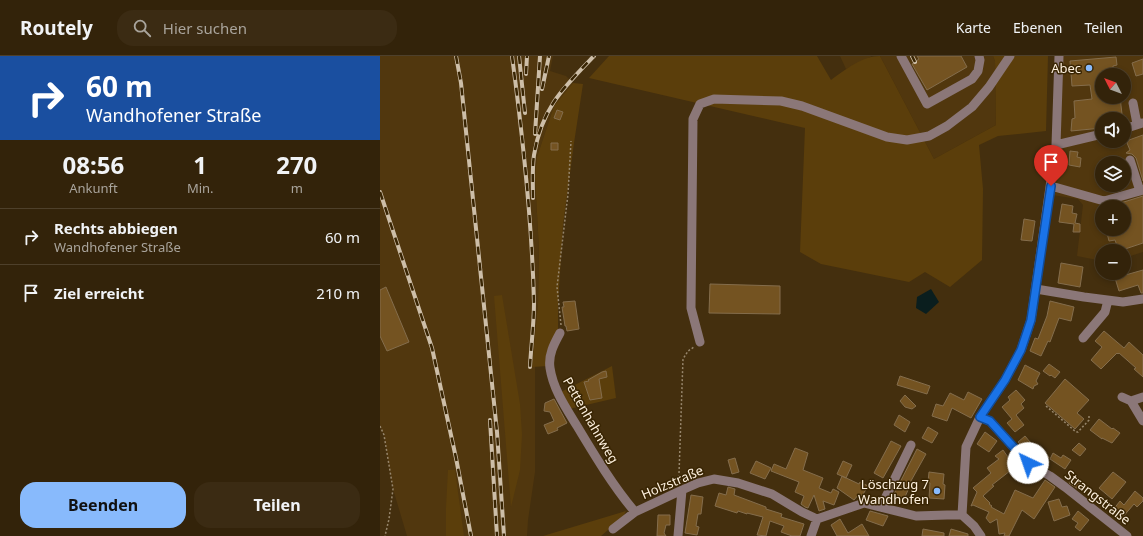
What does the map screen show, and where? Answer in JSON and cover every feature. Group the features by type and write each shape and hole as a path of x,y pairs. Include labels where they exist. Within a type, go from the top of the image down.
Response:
{"street":[{"path":"901,56 927,104 972,79 978,70 980,56"},
{"path":"700,342 692,308 693,118 700,104 714,99 781,101 802,106 886,137 908,140 929,136 948,126 972,107 989,87 1010,56"},
{"path":"962,515 966,447 980,417 1005,380 1021,350 1031,320 1056,145 1059,56"},
{"path":"1133,103 1140,123"},
{"path":"1056,145 1095,136"},
{"path":"1051,186 1104,201 1141,190 1131,163"},
{"path":"1036,289 1084,298 1123,302 1143,299"},
{"path":"1083,338 1105,312 1108,300"},
{"name":"Pettenhahnweg","path":"560,333 552,349 550,367 556,389 596,458 622,497 635,512"},
{"path":"1122,397 1131,401 1143,421"},
{"path":"1131,401 1143,397"},
{"name":"Strangstraße","path":"980,417 990,421 1028,463 1065,487 1127,536"},
{"path":"881,507 911,445"},
{"name":"Holzstraße","path":"613,530 635,512 698,483 714,479 738,483 772,494 802,512 817,518"},
{"path":"678,536 682,490"},
{"path":"811,536 817,518 864,503 916,516 947,514 962,515 974,526 981,536"}],"path":[{"path":"560,333 561,326 557,287 568,194 571,141"},
{"path":"682,490 679,474 683,360 688,351 700,342"},
{"path":"1046,406 1076,432 1078,432 1089,420 1089,414"},
{"path":"380,426 384,435 393,489 385,536"}],"shaded area":[{"path":"380,56 553,56 550,71 566,76 573,83 554,106 537,157 535,176 539,250 538,304 532,366 535,366 535,472 527,536 407,536 393,489 384,435 380,426"},
{"path":"609,56 817,56 831,80 860,61 867,58 880,56 934,159 996,125 995,61 993,56 1048,56 1046,131 998,136 979,145 983,189 982,260 950,287 925,272 909,282 821,264 800,252 805,128 589,78"},
{"path":"840,56 872,56 846,69"},
{"path":"880,56 993,56 995,61 996,125 934,159"},
{"path":"1060,56 1143,56 1143,252 1131,256 1131,244 1095,244 1095,260 1077,256 1083,205 1078,199 1052,195"},
{"path":"573,83 583,84 563,225 558,304 558,331 548,366 532,367 538,304 539,250 535,176 537,157 554,106"},
{"path":"502,295 520,404 522,435 520,470 511,507 494,296"},
{"path":"612,366 616,398 569,409 561,392"},
{"path":"448,470 455,470 464,536 446,536"},
{"path":"626,511 623,517 601,536 543,536"}],"water":[{"path":"931,289 939,302 926,314 916,308 917,297"}],"building":[{"path":"917,56 961,56 967,67 927,90 912,64 919,59"},
{"path":"1116,57 1117,65 1113,66 1113,68 1095,68 1095,104 1121,104 1122,112 1095,112 1095,129 1071,131 1072,119 1075,118 1074,101 1092,99 1090,85 1072,86 1070,61"},
{"path":"1143,59 1143,74 1136,76 1132,63"},
{"path":"557,110 563,112 560,120 554,118"},
{"path":"1143,135 1143,181 1136,158 1132,154 1126,153 1130,150 1129,148 1131,148 1131,139"},
{"path":"551,143 558,143 558,150 551,150"},
{"path":"1070,151 1078,152 1077,157 1081,158 1080,167 1069,165"},
{"path":"1143,196 1143,243 1131,247 1131,244 1116,244 1115,240 1109,241 1108,236 1131,236 1130,200"},
{"path":"1062,204 1073,206 1072,213 1077,214 1075,223 1080,224 1080,232 1073,232 1074,224 1059,222"},
{"path":"1024,219 1035,221 1032,241 1021,240"},
{"path":"1061,263 1083,267 1080,287 1058,283"},
{"path":"1143,270 1143,293 1141,293 1138,285 1119,291 1116,280 1131,280 1131,273"},
{"path":"710,284 780,286 780,314 709,313"},
{"path":"386,287 409,342 387,351 380,336 380,290"},
{"path":"575,301 579,329 567,331 562,307 564,307 563,302"},
{"path":"1050,301 1074,307 1071,321 1059,318 1050,342 1048,341 1041,356 1030,351 1035,338 1038,339 1047,316"},
{"path":"1104,331 1124,348 1129,342 1143,355 1143,377 1134,369 1136,368 1119,353 1117,353 1101,369 1091,360 1102,347 1095,341"},
{"path":"1049,364 1060,372 1055,378 1043,371"},
{"path":"1025,365 1040,373 1036,381 1038,384 1034,386 1033,389 1018,380"},
{"path":"606,371 607,377 599,379 602,398 590,400 584,382 589,381 588,380"},
{"path":"900,376 930,386 927,394 897,385"},
{"path":"1065,379 1089,400 1077,413 1084,419 1075,429 1045,403"},
{"path":"1016,390 1025,400 1021,404 1024,408 1016,415 1024,425 1015,432 1007,423 1012,419 1002,407 1010,400 1008,397"},
{"path":"968,392 982,399 971,418 952,408 947,421 932,416 936,404 943,406 950,393 964,400"},
{"path":"905,395 916,406 912,409 905,407 900,401"},
{"path":"554,399 567,423 557,428 558,430 548,434 544,425 554,421 550,412 544,411 545,403"},
{"path":"899,415 910,422 905,432 894,425"},
{"path":"1099,419 1120,433 1112,443 1102,439 1090,430"},
{"path":"928,427 938,433 932,443 922,438"},
{"path":"985,432 997,441 989,452 977,444"},
{"path":"1025,436 1035,448 1049,457 1044,465 1032,458 1018,442"},
{"path":"891,441 901,446 883,478 874,473"},
{"path":"1079,443 1086,449 1080,456 1072,450"},
{"path":"795,448 808,453 803,470 823,478 819,488 831,493 833,489 839,492 834,505 823,501 825,509 819,511 814,495 808,508 805,507 801,504 804,496 795,492 799,482 771,471 774,464 786,469"},
{"path":"917,449 926,454 907,488 909,488 904,499 894,494"},
{"path":"1003,450 1015,467 992,485 994,486 983,496 990,503 989,504 992,506 991,507 1004,514 1015,490 1033,498 1045,480 1055,487 1034,519 1022,510 1009,536 1004,536 1005,533 999,534 997,519 990,523 986,518 989,512 973,505 971,506 977,492 973,488 991,473 987,468 999,459 995,456"},
{"path":"1053,453 1061,458 1063,455 1071,460 1065,469 1050,459"},
{"path":"735,458 739,472 732,474 728,460"},
{"path":"756,461 771,468 765,479 750,473"},
{"path":"843,461 852,465 846,478 837,474"},
{"path":"929,472 944,474 944,499 929,498"},
{"path":"1113,472 1126,482 1112,499 1099,488"},
{"path":"1074,475 1080,479 1079,481 1087,486 1083,492 1069,483"},
{"path":"842,476 859,484 860,482 868,486 862,496 859,494 854,500 837,488"},
{"path":"728,487 735,489 734,495 766,507 766,509 782,514 781,517 804,524 800,536 792,536 781,532 784,526 770,521 766,536 757,535 763,517 738,511 737,513 715,506 719,493 726,495"},
{"path":"1135,491 1143,498 1143,501 1137,507 1134,504 1122,518 1113,510 1120,501 1124,505"},
{"path":"691,495 703,497 701,514 698,514 696,526 699,527 697,535 685,533"},
{"path":"1059,499 1062,507 1067,506 1070,515 1054,521 1048,502"},
{"path":"870,511 888,516 883,526 866,520"},
{"path":"1078,511 1089,520 1080,531 1075,527 1078,523 1072,519"},
{"path":"658,515 670,515 670,525 666,525 664,533 666,536 657,536"},
{"path":"840,519 848,533 862,524 869,536 837,536 831,525"},
{"path":"923,529 944,533 944,536 922,536"},
{"path":"951,529 968,534 968,536 949,536"}],"railway":[{"path":"456,56 461,83 497,432 504,536"},
{"path":"512,56 523,148 533,272 534,319 530,367"},
{"path":"519,56 525,113"},
{"path":"526,74 527,56"},
{"path":"535,134 540,56"},
{"path":"542,89 549,56"},
{"path":"533,198 534,155 542,124 555,100 563,89 594,56"},
{"path":"912,56 915,62"},
{"path":"380,192 432,348 471,536"},
{"path":"490,420 497,536"}],"place":[{"name":"Abec","path":"1089,68"},
{"name":"Löschzug 7 Wandhofen","path":"937,491"}],"route":[{"path":"1028,463 990,421 980,417 1005,380 1021,350 1031,320 1051,186"}]}
